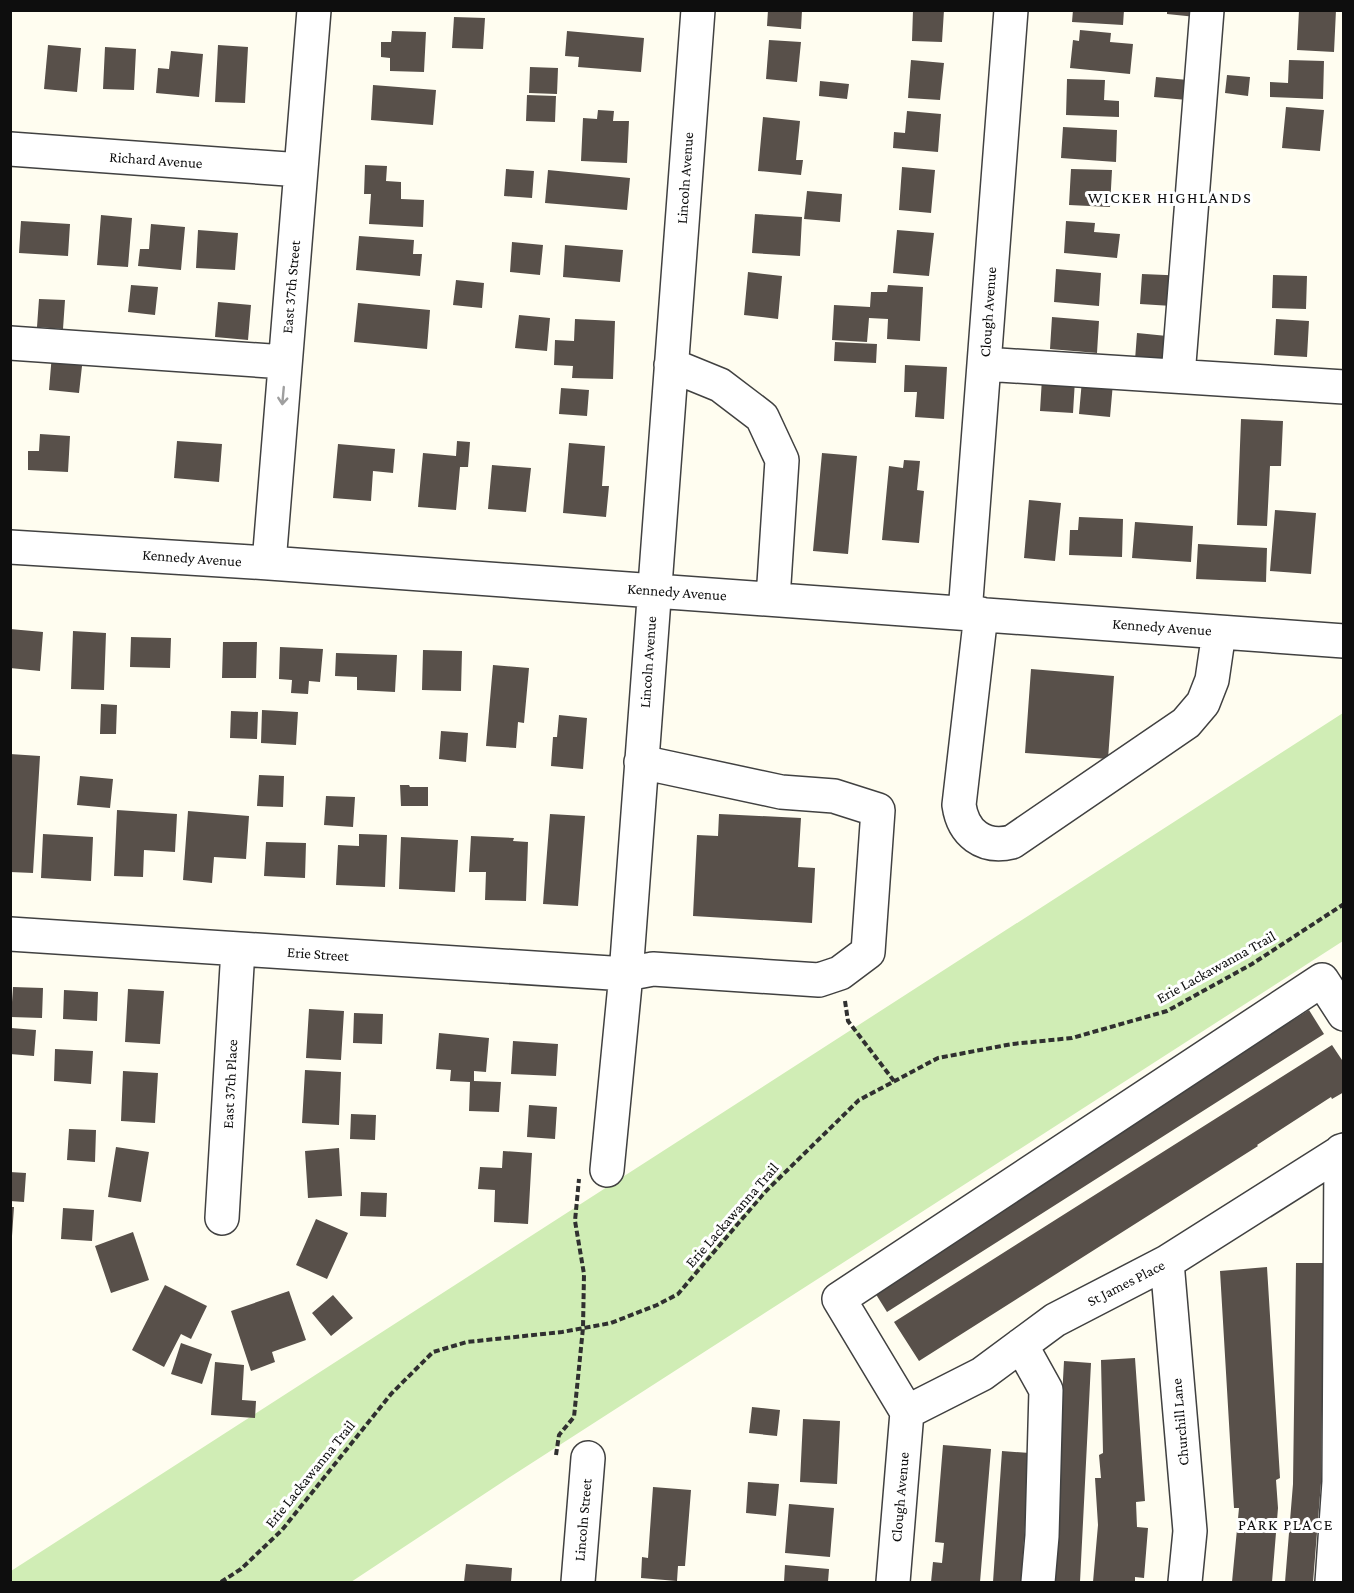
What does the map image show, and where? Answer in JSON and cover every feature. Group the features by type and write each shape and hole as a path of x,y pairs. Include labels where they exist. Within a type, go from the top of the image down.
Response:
{"street":[{"name":"East 37th Street","path":"269,563 314,10"},
{"name":"Lincoln Avenue","path":"607,1170 626,974 698,10"},
{"name":"Clough Avenue","path":"1011,10 984,364 973,614 959,805 960,816 975,836 992,844 1012,842 1186,723 1203,703 1212,681 1219,632"},
{"path":"1178,376 1207,10"},
{"name":"Richard Avenue","path":"10,150 301,170"},
{"path":"10,343 285,362"},
{"path":"984,364 1344,387"},
{"path":"671,365 720,385 762,417 782,460 773,599"},
{"name":"Kennedy Avenue","path":"10,547 269,563 1344,640"},
{"path":"641,762 781,792 834,796 878,810 868,952 840,974"},
{"name":"Erie Street","path":"10,934 626,974 653,969 819,980 840,974"},
{"name":"East 37th Place","path":"222,1218 238,949"},
{"path":"907,1412 839,1299 1322,980 1344,1014"},
{"path":"1332,1582 1339,1482 1342,1151"},
{"name":"St James Place","path":"907,1412 982,1374 1055,1320 1167,1262 1342,1151"},
{"name":"Churchill Lane","path":"1167,1262 1190,1531 1185,1582"},
{"path":"1021,1345 1046,1390 1042,1536 1038,1582"},
{"name":"Clough Avenue","path":"893,1582 907,1412"},
{"name":"Lincoln Street","path":"578,1582 588,1458"}],"path":[{"name":"Erie Lackawanna Trail","path":"221,1582 241,1569 282,1530 392,1394 433,1352 467,1342 611,1323 657,1305 678,1294 772,1185 859,1100 938,1058 1012,1044 1072,1038 1167,1011 1252,964 1344,904"},
{"path":"840,974 848,1021 894,1081"},
{"path":"556,1455 559,1435 574,1416 583,1328 584,1274 575,1221 580,1167 607,1170"}],"green space":[{"path":"1343,713 1343,941 510,1477 351,1582 11,1582 11,1571"}],"building":[{"path":"768,10 802,10 801,29 767,26"},
{"path":"913,10 944,10 942,42 912,41"},
{"path":"1073,10 1124,10 1123,25 1072,22"},
{"path":"1167,10 1196,10 1196,17 1167,14"},
{"path":"1299,10 1336,10 1334,52 1297,50"},
{"path":"454,17 485,18 483,49 452,48"},
{"path":"1080,30 1111,33 1110,42 1133,44 1130,74 1070,68 1073,40 1079,41"},
{"path":"392,31 426,32 424,72 390,71 390,58 381,57 381,42 391,42"},
{"path":"567,31 644,38 641,72 578,67 579,57 565,56"},
{"path":"769,40 801,42 797,82 766,79"},
{"path":"48,45 81,48 77,92 44,89"},
{"path":"218,45 248,47 245,103 215,102"},
{"path":"105,47 136,49 134,90 103,89"},
{"path":"171,51 203,54 199,97 156,93 158,68 169,69"},
{"path":"911,60 944,63 940,100 908,98"},
{"path":"1289,60 1324,61 1323,99 1270,97 1270,82 1288,83"},
{"path":"530,67 558,68 557,94 529,93"},
{"path":"1227,75 1250,77 1248,96 1225,93"},
{"path":"1156,77 1188,80 1187,100 1154,97"},
{"path":"1067,79 1105,80 1104,100 1119,101 1119,117 1066,115"},
{"path":"820,81 849,84 847,99 819,96"},
{"path":"373,85 436,90 433,125 371,120"},
{"path":"527,95 556,96 555,122 526,121"},
{"path":"1286,107 1324,110 1320,151 1282,148"},
{"path":"598,110 614,111 613,121 629,121 627,163 581,161 583,118 597,119"},
{"path":"907,111 941,114 938,152 893,148 894,132 905,133"},
{"path":"763,117 800,121 796,160 803,160 801,175 758,171"},
{"path":"1063,127 1117,130 1116,162 1061,158"},
{"path":"365,165 387,166 386,181 401,182 401,199 424,200 423,227 369,224 371,194 364,194"},
{"path":"902,167 935,170 931,213 899,210"},
{"path":"506,169 534,171 532,198 504,196"},
{"path":"1071,169 1112,170 1110,207 1069,205"},
{"path":"548,170 630,178 627,210 545,203"},
{"path":"807,191 842,194 840,222 804,219"},
{"path":"755,214 802,217 800,256 752,253"},
{"path":"101,215 132,218 128,267 97,265"},
{"path":"21,221 70,224 68,256 19,253"},
{"path":"1066,221 1095,223 1094,232 1120,234 1117,258 1064,253"},
{"path":"151,224 185,227 181,270 138,266 140,249 149,249"},
{"path":"198,230 238,233 235,270 196,268"},
{"path":"897,230 934,233 929,276 893,273"},
{"path":"359,236 414,240 413,254 422,254 420,276 356,270"},
{"path":"512,242 543,245 540,275 510,272"},
{"path":"565,245 623,250 620,282 563,277"},
{"path":"1056,269 1101,273 1099,306 1054,302"},
{"path":"748,272 782,276 778,319 744,315"},
{"path":"1142,274 1189,276 1188,307 1140,304"},
{"path":"1273,275 1307,276 1306,309 1272,308"},
{"path":"456,280 484,283 482,308 453,305"},
{"path":"131,285 158,287 155,315 128,312"},
{"path":"888,285 923,287 920,341 887,339 888,319 869,318 867,342 832,340 834,305 870,307 871,292 887,292"},
{"path":"39,299 65,300 63,329 37,327"},
{"path":"218,302 251,305 248,340 215,337"},
{"path":"358,303 430,310 427,349 354,342"},
{"path":"519,315 550,318 547,351 515,348"},
{"path":"1052,317 1099,321 1097,353 1050,349"},
{"path":"575,319 615,321 613,379 572,378 573,366 554,365 555,340 574,341"},
{"path":"1276,319 1309,321 1307,357 1274,355"},
{"path":"1137,333 1167,336 1164,363 1135,360"},
{"path":"835,342 877,344 876,363 834,361"},
{"path":"52,354 83,357 79,393 49,390"},
{"path":"905,365 947,367 944,419 915,417 917,392 904,392"},
{"path":"1042,378 1075,380 1073,413 1040,411"},
{"path":"1082,380 1113,383 1110,417 1079,414"},
{"path":"561,388 589,390 587,416 559,414"},
{"path":"1241,419 1283,421 1281,466 1270,466 1267,526 1237,525"},
{"path":"40,434 70,436 68,472 28,470 28,451 39,451"},
{"path":"177,441 222,444 219,482 174,478"},
{"path":"457,441 470,442 468,467 460,467 456,510 418,507 423,453 456,456"},
{"path":"569,443 605,446 602,486 609,486 606,517 563,513"},
{"path":"338,444 395,449 393,473 373,471 371,501 333,498"},
{"path":"822,453 857,456 848,554 813,551"},
{"path":"904,460 920,461 917,490 924,491 919,543 882,540 889,466 903,468"},
{"path":"492,465 531,468 526,512 488,509"},
{"path":"1029,500 1061,503 1055,561 1024,558"},
{"path":"1275,510 1316,513 1311,574 1270,571"},
{"path":"1079,517 1123,519 1122,557 1069,555 1070,530 1078,530"},
{"path":"1135,522 1193,526 1191,562 1132,558"},
{"path":"1198,544 1267,548 1266,582 1196,579"},
{"path":"10,629 43,632 40,671 10,668"},
{"path":"73,631 106,633 104,690 71,689"},
{"path":"131,637 171,638 170,668 130,667"},
{"path":"223,642 257,642 256,678 222,678"},
{"path":"280,647 323,649 320,682 309,681 308,694 291,693 292,680 279,679"},
{"path":"423,650 462,651 461,691 422,690"},
{"path":"336,653 397,655 395,692 357,690 357,677 335,676"},
{"path":"493,665 529,668 524,723 518,722 516,748 486,746"},
{"path":"1031,669 1114,676 1108,759 1025,753"},
{"path":"101,704 117,705 116,734 100,734"},
{"path":"262,710 298,712 296,745 261,743"},
{"path":"231,711 258,712 257,739 230,738"},
{"path":"559,715 587,718 583,769 551,766 553,737 557,737"},
{"path":"441,731 468,733 466,762 439,759"},
{"path":"10,754 40,756 33,873 10,872"},
{"path":"259,775 284,776 283,807 257,806"},
{"path":"80,776 113,779 110,808 77,805"},
{"path":"400,785 428,787 428,806 401,806"},
{"path":"326,796 355,797 353,827 324,825"},
{"path":"117,810 177,814 175,852 144,850 143,877 114,876"},
{"path":"188,811 249,816 246,859 214,857 212,883 183,880"},
{"path":"550,814 585,816 578,906 543,904"},
{"path":"719,814 801,818 798,867 815,868 812,923 693,916 697,835 718,836"},
{"path":"43,834 93,837 91,881 41,878"},
{"path":"359,834 387,835 385,887 336,885 338,845 359,846"},
{"path":"471,836 514,838 513,841 528,842 526,901 485,900 486,872 469,872"},
{"path":"401,837 458,840 455,892 399,889"},
{"path":"266,842 306,843 305,878 264,876"},
{"path":"13,987 43,988 42,1018 11,1017"},
{"path":"128,989 164,991 160,1044 125,1042"},
{"path":"64,990 98,992 97,1021 63,1019"},
{"path":"309,1009 344,1011 341,1060 306,1058"},
{"path":"1309,1010 1324,1034 887,1312 872,1288"},
{"path":"354,1013 383,1014 382,1044 353,1043"},
{"path":"11,1028 36,1030 34,1056 10,1054"},
{"path":"439,1033 489,1038 486,1072 474,1071 474,1081 501,1082 499,1112 469,1111 470,1082 450,1081 451,1070 436,1069"},
{"path":"513,1041 558,1044 556,1076 511,1074"},
{"path":"1332,1045 1344,1063 1344,1092 1332,1099 1331,1097 1258,1146 919,1361 894,1322"},
{"path":"55,1049 93,1051 91,1084 54,1081"},
{"path":"305,1070 341,1072 339,1125 302,1123"},
{"path":"123,1071 158,1073 155,1123 121,1121"},
{"path":"529,1105 557,1107 555,1139 527,1137"},
{"path":"351,1114 376,1115 375,1140 350,1139"},
{"path":"69,1129 96,1130 95,1162 67,1160"},
{"path":"116,1147 149,1152 141,1202 108,1197"},
{"path":"339,1148 342,1196 308,1198 305,1151"},
{"path":"503,1151 532,1153 528,1224 494,1222 495,1190 478,1189 480,1167 502,1168"},
{"path":"10,1172 26,1173 24,1202 10,1201"},
{"path":"361,1192 387,1193 386,1217 360,1216"},
{"path":"10,1207 14,1207 12,1236 10,1236"},
{"path":"63,1208 94,1210 92,1241 61,1239"},
{"path":"316,1219 348,1233 327,1279 296,1265"},
{"path":"133,1232 149,1280 111,1293 95,1246"},
{"path":"1296,1263 1324,1263 1321,1483 1313,1582 1285,1582 1293,1484"},
{"path":"1267,1267 1280,1478 1276,1480 1278,1508 1272,1582 1232,1582 1239,1508 1234,1508 1220,1271"},
{"path":"165,1285 207,1306 191,1339 181,1334 164,1367 132,1350"},
{"path":"289,1291 306,1340 272,1352 275,1362 251,1371 231,1311"},
{"path":"333,1295 353,1318 331,1336 312,1313"},
{"path":"181,1343 212,1354 202,1384 171,1374"},
{"path":"1135,1358 1145,1501 1136,1502 1137,1527 1148,1528 1144,1578 1135,1577 1135,1582 1093,1582 1098,1525 1095,1478 1101,1478 1099,1455 1103,1453 1101,1360"},
{"path":"1064,1361 1091,1363 1080,1582 1052,1582"},
{"path":"215,1362 244,1365 242,1400 256,1401 255,1418 211,1415"},
{"path":"752,1407 780,1410 777,1436 749,1433"},
{"path":"803,1419 840,1421 837,1484 800,1482"},
{"path":"943,1445 991,1449 980,1582 931,1582 933,1562 942,1563 944,1543 935,1542"},
{"path":"1002,1451 1030,1453 1021,1582 993,1582"},
{"path":"748,1482 779,1484 776,1516 746,1513"},
{"path":"653,1487 691,1490 685,1566 678,1566 677,1581 641,1578 642,1557 648,1558"},
{"path":"789,1504 834,1508 830,1557 785,1553"},
{"path":"466,1564 512,1568 511,1582 464,1582"},
{"path":"785,1565 829,1569 828,1582 784,1582"}],"district":[{"name":"WICKER HIGHLANDS","path":"1170,197"},
{"name":"PARK PLACE","path":"1286,1524"}]}
